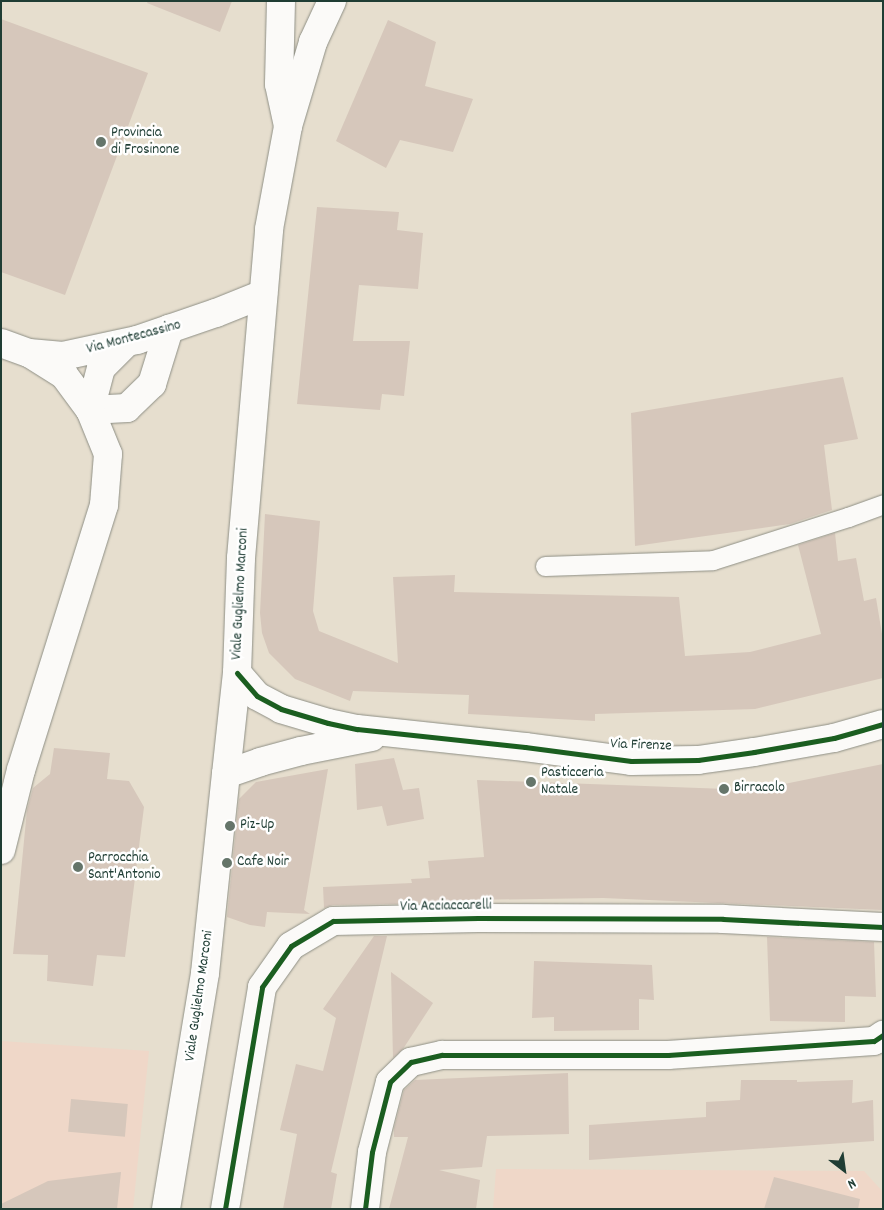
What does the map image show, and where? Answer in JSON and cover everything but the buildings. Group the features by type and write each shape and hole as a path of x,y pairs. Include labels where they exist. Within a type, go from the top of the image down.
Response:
{"street":[{"path":"281,1 279,84 288,126"},
{"name":"Viale Guglielmo Marconi","path":"166,1209 205,973 237,673 241,558 269,229 288,126 313,42 332,1"},
{"name":"Via Montecassino","path":"1,343 28,352 62,356 126,343 263,294"},
{"path":"90,410 127,408 152,384 169,329"},
{"path":"90,410 101,368 126,343"},
{"path":"1,850 21,770 104,505 108,454 90,410 64,375 28,352"},
{"name":"Via Firenze","path":"237,673 257,696 281,709 328,723 631,761 698,760 825,740 883,724"},
{"path":"226,774 260,762 301,751 396,733"},
{"name":"Via Acciaccarelli","path":"225,1209 262,987 291,946 333,921 478,918 723,919 883,927"},
{"path":"365,1209 372,1152 390,1082 411,1062 442,1055 668,1056 874,1041 883,1035"}],"lane":[{"path":"546,566 713,560 883,504"}],"shaded area":[{"path":"1,1041 149,1051 133,1209 1,1209"},
{"path":"496,1169 864,1171 883,1192 883,1209 493,1209"}],"cycle path":[{"path":"237,673 257,696 281,709 328,723 357,729 525,747 631,761 698,760 754,752 834,738 883,724"},
{"path":"225,1209 262,987 291,946 333,921 478,918 723,919 883,927"},
{"path":"365,1209 372,1152 390,1082 411,1062 442,1055 668,1055 874,1041 883,1035"}],"place":[{"name":"Provincia di Frosinone","path":"101,142"},
{"name":"Pasticceria Natale","path":"531,782"},
{"name":"Birracolo","path":"724,789"},
{"name":"Piz-Up","path":"230,826"},
{"name":"Cafe Noir","path":"227,863"},
{"name":"Parrocchia Sant'Antonio","path":"78,867"}]}
